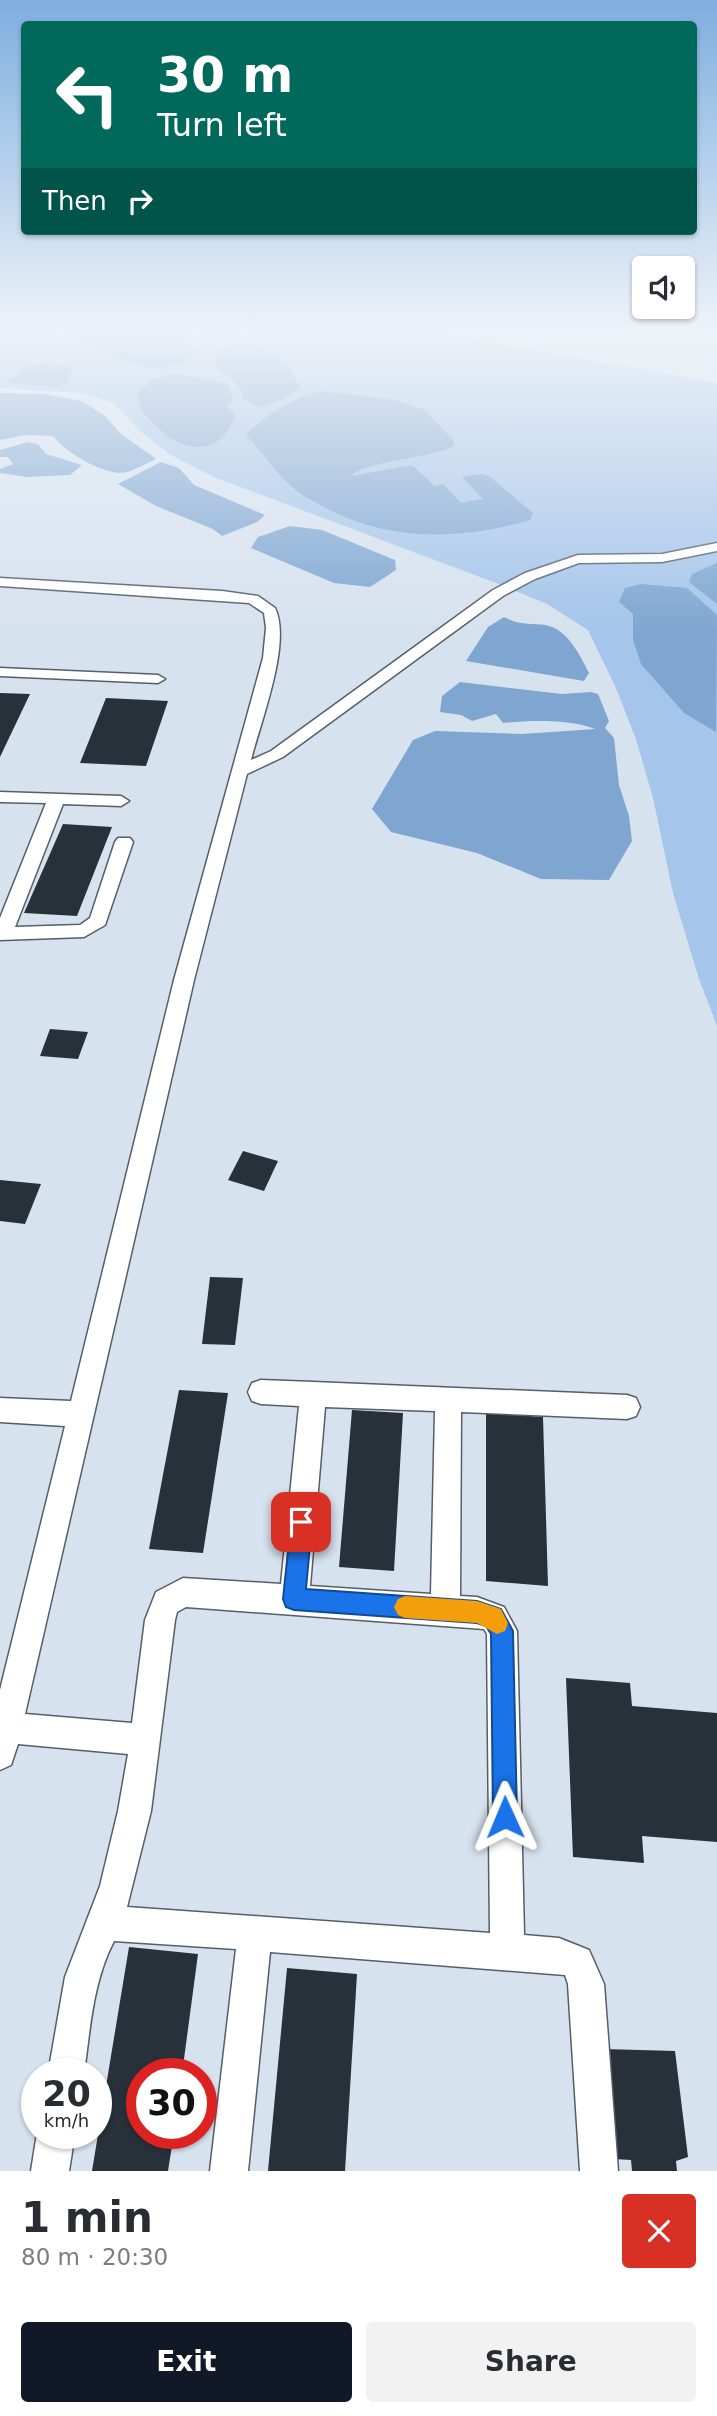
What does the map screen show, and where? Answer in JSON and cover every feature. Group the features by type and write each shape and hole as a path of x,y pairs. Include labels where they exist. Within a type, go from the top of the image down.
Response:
{"street":[{"path":"239,772 277,754 498,593 530,576 578,559 662,558 717,547"},
{"path":"0,582 253,599 270,611 273,628 270,658 184,980 4,1741 145,1740"},
{"path":"0,672 158,679"},
{"path":"0,797 121,801"},
{"path":"56,800 1,934 84,931 92,928 98,921 124,842"},
{"path":"261,1392 627,1407"},
{"path":"294,1599 313,1394"},
{"path":"445,1609 449,1400"},
{"path":"0,1410 80,1414"},
{"path":"68,2058 81,1975 93,1943 105,1923 119,1883 129,1841 160,1620 166,1602 183,1592 445,1609 477,1612 494,1617 502,1631 507,1951"},
{"path":"105,1923 559,1955 577,1962 586,1984 599,2171"},
{"path":"229,2171 255,1933"},
{"path":"50,2171 53,2149"}],"shaded area":[{"path":"0,427 115,427 156,459 134,470 120,473 102,469 83,460 53,436 26,435 0,440"},
{"path":"137,427 717,427 717,544 660,555 591,558 504,586 214,477 171,455"},
{"path":"158,427 229,427 221,438 201,447 177,442"},
{"path":"255,427 441,427 454,441 454,446 370,466 351,476 412,465 435,486 443,484 461,503 483,499 462,477 482,474 489,476 533,513 530,520 477,532 423,534 371,526 345,517 302,495 283,478 246,435"},
{"path":"28,442 38,444 46,454 82,465 70,475 28,477 0,473 0,469 13,464 8,457 0,457 0,450"},
{"path":"161,462 179,468 194,485 265,515 257,522 222,536 213,529 156,506 118,484"},
{"path":"290,526 322,530 395,560 396,570 370,587 334,583 251,548 258,537"},
{"path":"717,551 717,1026 699,979 673,893 653,798 636,739 615,686 588,630 547,604 513,590 579,562 630,562"},
{"path":"717,563 717,604 689,582 692,574"},
{"path":"641,584 687,588 717,615 716,732 684,713 641,664 633,640 633,614 619,602 625,588"},
{"path":"504,617 558,630 574,647 589,673 584,681 466,661 488,627"},
{"path":"460,682 562,694 598,694 609,721 605,728 614,738 619,785 629,816 632,841 609,880 541,879 477,853 391,832 372,809 413,740 435,731 522,734 595,729 562,722 503,723 496,714 472,721 461,715 440,712 442,696"}],"building":[{"path":"0,693 30,694 0,757"},
{"path":"106,698 168,701 146,766 80,763"},
{"path":"63,824 112,827 77,916 24,913"},
{"path":"50,1029 88,1032 78,1059 40,1056"},
{"path":"243,1151 278,1161 264,1191 228,1180"},
{"path":"0,1180 41,1184 25,1224 0,1221"},
{"path":"210,1277 243,1278 235,1345 202,1344"},
{"path":"179,1390 228,1393 203,1553 149,1549"},
{"path":"352,1410 403,1413 394,1571 339,1567"},
{"path":"486,1413 543,1417 548,1586 486,1581"},
{"path":"566,1678 630,1683 632,1706 717,1713 717,1842 642,1836 644,1863 573,1857"},
{"path":"129,1947 198,1954 184,2058 126,2058 126,2149 171,2149 168,2171 92,2171 96,2149 112,2149 111,2058"},
{"path":"287,1968 357,1974 345,2171 268,2171"},
{"path":"604,2049 675,2051 688,2157 676,2161 677,2171 632,2171 631,2160 613,2159"}],"slow traffic":[{"path":"405,1607 477,1612 494,1617 497,1623"}],"route":[{"path":"301,1522 294,1599 477,1612 494,1617 502,1631 505,1817"}]}
